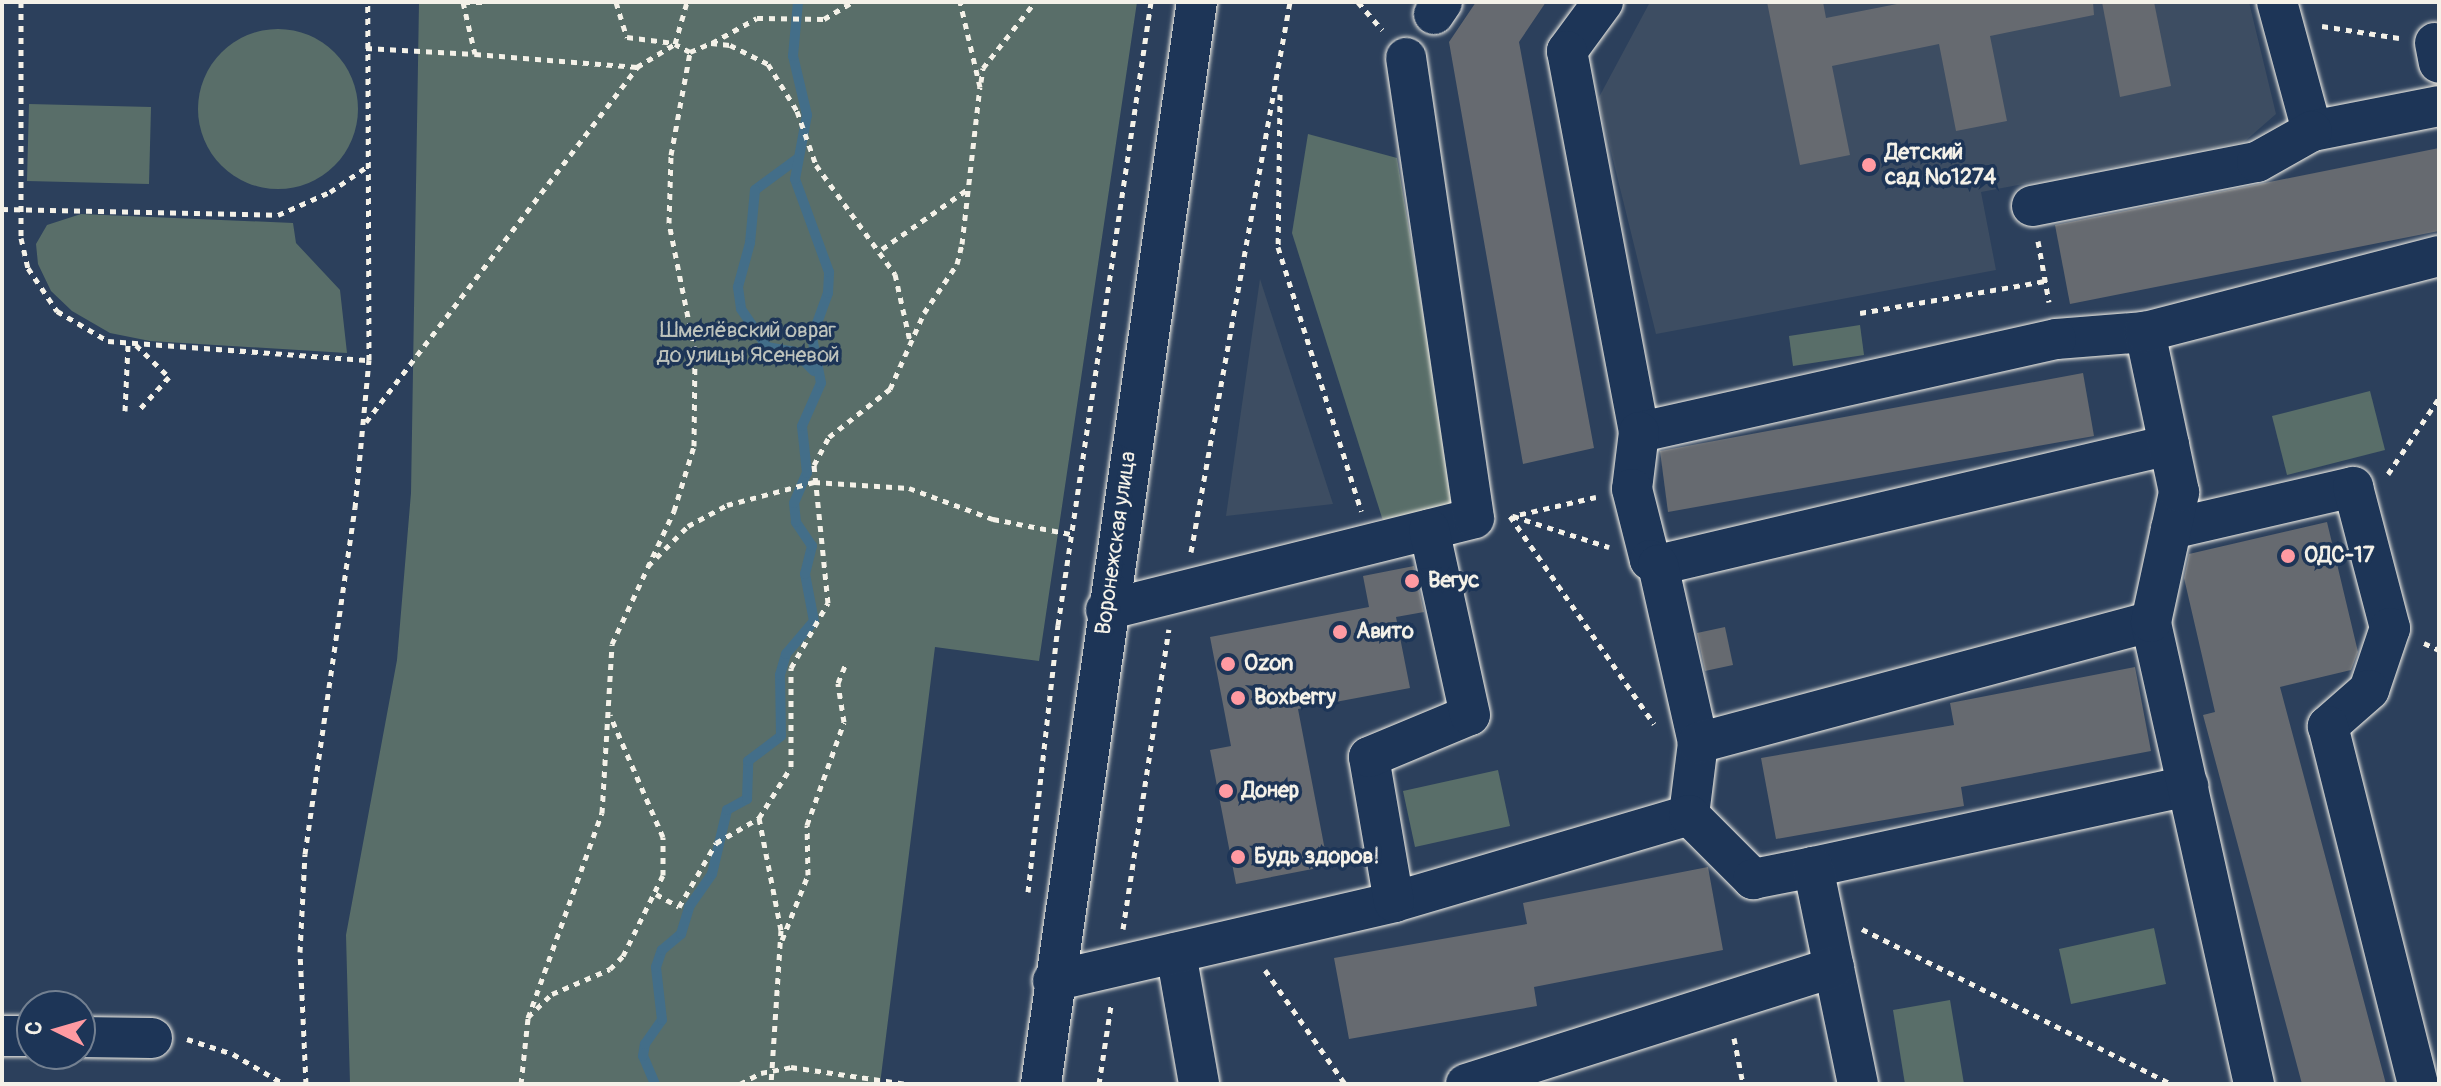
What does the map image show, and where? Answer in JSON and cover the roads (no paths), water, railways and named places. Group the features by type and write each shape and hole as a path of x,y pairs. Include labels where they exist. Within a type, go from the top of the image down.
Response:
{"street":[{"name":"Воронежская улица","path":"1041,1084 1106,610 1197,2"},
{"path":"1603,2 1567,51 1639,432 1632,489 1654,563 1698,743 1689,815"},
{"path":"2279,11 2312,131"},
{"path":"1106,610 1474,518 1406,58"},
{"path":"2032,206 2257,162 2312,131 2439,106"},
{"path":"1639,432 2056,339 2145,332 2439,256"},
{"path":"2145,332 2179,492 2151,622 2254,1084"},
{"path":"1654,563 2169,445"},
{"path":"2171,529 2353,487 2362,511 2390,628 2369,690 2328,726 2418,1084"},
{"path":"1394,902 1369,757 1470,715 1429,529"},
{"path":"1698,743 2151,622"},
{"path":"1689,815 1753,879 2188,786"},
{"path":"1053,981 1394,902 1689,815"},
{"path":"1813,867 1858,1084"},
{"path":"1176,953 1199,1084"},
{"path":"1466,1084 1834,967"},
{"path":"96,1037 166,1037"}],"waterway":[{"path":"655,1084 643,1056 645,1044 662,1020 656,967 662,950 681,934 689,907 712,874 727,810 747,799 748,761 781,736 780,675 786,654 814,621 805,574 812,546 796,522 794,503 807,473 802,426 821,383 812,337 828,293 829,272 795,179 807,115 793,56 798,2"},
{"path":"797,159 755,190 750,243 738,287 741,309 767,347 795,352 814,371"}],"place":[{"name":"Детский сад №1274","path":"1869,165"},
{"name":"ОДС-17","path":"2288,556"},
{"name":"Вегус","path":"1412,581"},
{"name":"Авито","path":"1340,632"},
{"name":"Ozon","path":"1228,664"},
{"name":"Boxberry","path":"1238,698"},
{"name":"Донер","path":"1226,791"},
{"name":"Будь здоров!","path":"1238,857"}],"park label":[{"name":"Шмелёвский овраг до улицы Ясеневой","path":"748,342"}]}
